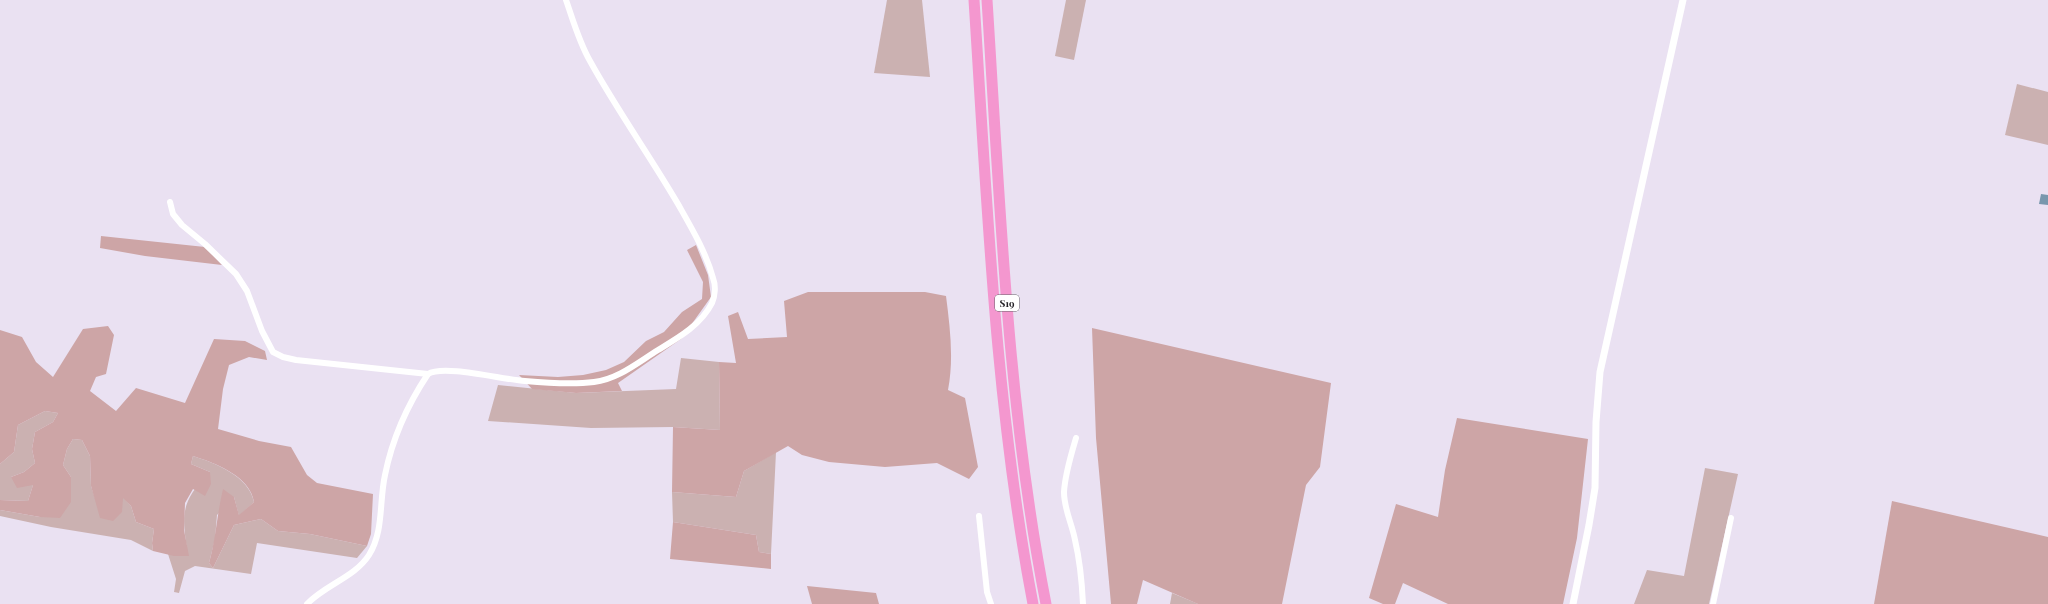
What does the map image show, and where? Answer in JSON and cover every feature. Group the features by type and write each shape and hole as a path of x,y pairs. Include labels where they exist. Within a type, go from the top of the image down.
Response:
{"highway":[{"name":"S19","path":"974,0 1001,386 1015,499 1033,604"},
{"name":"S19","path":"987,0 1014,383 1027,491 1046,604"}],"street":[{"path":"170,202 173,214 182,225 205,244 236,274 247,291 262,331 273,352 283,357 296,360 428,374 432,372 448,371 523,381 552,383 593,382 608,379 624,372 688,331 704,315 715,296 714,280 702,247 666,184 589,60 566,0"},
{"path":"1573,604 1595,488 1596,422 1600,372 1683,0"},
{"path":"307,604 317,595 356,569 368,557 374,546 378,533 382,489 390,457 399,429 428,374"},
{"path":"1076,438 1066,477 1064,493 1067,514 1075,539 1082,580 1083,604"},
{"path":"979,516 987,592 991,604"},
{"path":"1713,604 1731,518"}],"shaded area":[{"path":"887,0 922,0 930,77 874,73"},
{"path":"1066,0 1086,0 1074,60 1055,56"},
{"path":"2017,84 2048,92 2048,145 2005,135"},
{"path":"101,236 205,247 222,265 145,256 100,248"},
{"path":"696,245 708,275 711,297 681,339 618,383 622,391 576,393 532,389 519,375 558,377 583,375 606,370 624,362 646,341 664,332 682,312 702,299 703,282 687,250"},
{"path":"808,292 925,292 946,296 951,355 948,390 965,398 978,467 969,479 937,463 885,467 829,462 802,455 788,446 744,471 736,497 672,492 673,427 720,430 719,362 736,363 728,316 738,312 748,339 787,337 784,301"},
{"path":"108,326 114,335 106,374 96,377 90,391 116,411 136,388 185,403 214,339 245,341 265,351 267,360 249,357 229,365 223,389 218,429 259,441 291,447 307,475 317,483 373,494 371,534 367,546 310,534 278,531 261,519 234,525 213,568 209,563 223,489 234,497 239,515 254,502 246,485 239,478 211,462 193,456 191,464 210,472 211,484 205,496 193,489 185,503 184,530 189,556 174,556 153,551 152,543 154,529 136,522 131,506 123,498 122,512 113,521 100,518 91,486 90,456 82,440 73,439 67,449 63,465 71,477 71,502 60,518 40,517 0,510 0,500 28,501 33,485 17,488 11,477 24,472 35,463 32,449 35,432 53,422 58,413 45,411 18,425 14,452 0,464 0,330 22,337 36,362 53,377 83,329"},
{"path":"1092,328 1331,383 1320,467 1306,485 1282,604 1198,604 1143,580 1137,604 1111,604 1096,438"},
{"path":"681,358 719,362 720,430 673,427 591,428 488,421 498,385 576,393 676,389"},
{"path":"45,411 58,413 53,422 35,432 32,449 35,463 24,472 11,477 33,485 28,501 0,500 0,464 14,452 18,425"},
{"path":"1457,418 1588,439 1577,538 1563,604 1448,604 1403,583 1395,604 1383,604 1369,598 1396,504 1438,517 1445,470"},
{"path":"73,439 82,440 90,456 91,486 96,501 123,497 131,506 136,522 154,529 152,543 153,551 131,540 51,527 0,516 0,510 40,517 71,477 63,465 67,449"},
{"path":"776,452 771,554 759,552 756,535 673,522 672,492 736,497 744,471"},
{"path":"193,456 211,462 238,478 251,493 254,502 239,516 234,497 217,515 215,539 209,563 213,568 234,525 261,519 278,531 310,534 367,546 357,558 257,543 251,574 195,566 185,571 179,593 174,592 176,579 168,554 188,556 184,520 185,510 193,492 210,472 191,464"},
{"path":"1705,468 1738,474 1709,604 1634,604 1647,570 1684,576"},
{"path":"1892,501 2048,537 2048,604 1874,604"},
{"path":"673,522 756,535 759,552 771,554 771,569 670,559"},
{"path":"807,586 876,593 879,604 812,604"},
{"path":"1172,593 1196,603 1198,604 1170,604"}],"water":[{"path":"2041,194 2048,195 2048,205 2039,204"}]}
